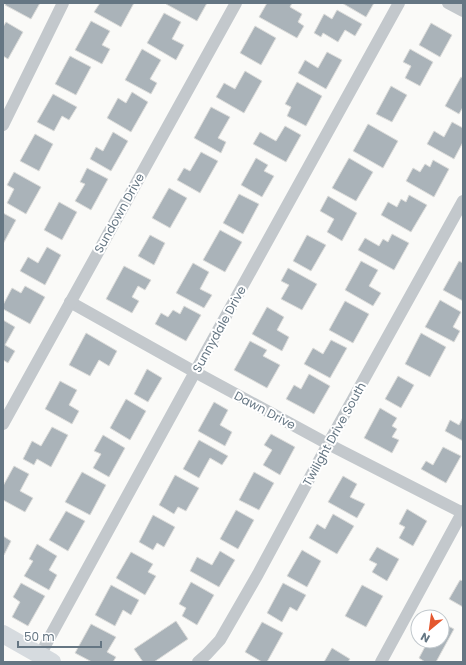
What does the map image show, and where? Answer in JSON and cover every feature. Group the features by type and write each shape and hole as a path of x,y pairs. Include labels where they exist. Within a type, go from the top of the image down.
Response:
{"street":[{"path":"3,125 64,3"},
{"name":"Sundown Drive","path":"3,424 236,3"},
{"name":"Sunnydale Drive","path":"46,659 195,372 399,3"},
{"path":"448,3 463,11"},
{"name":"Twilight Drive South","path":"198,662 220,640 258,574 328,444 463,201"},
{"name":"Dawn Drive","path":"70,302 328,444 463,512"},
{"path":"381,662 463,512"},
{"path":"3,634 46,659"}],"building":[{"path":"6,3 40,3 31,19 5,5"},
{"path":"100,3 134,3 121,27 94,12"},
{"path":"207,3 197,21 166,4"},
{"path":"267,3 292,3 290,7 302,14 298,22 304,26 297,38 259,17"},
{"path":"342,3 374,3 366,17"},
{"path":"337,10 362,24 355,36 345,30 338,42 323,33 321,37 314,33 324,14 332,19"},
{"path":"164,13 181,22 172,39 184,45 176,60 147,43"},
{"path":"91,21 110,31 102,45 110,49 102,64 75,50"},
{"path":"6,22 23,32 8,59 3,56 3,27"},
{"path":"431,23 452,35 440,57 419,45"},
{"path":"255,26 276,38 261,65 240,53"},
{"path":"142,49 161,60 150,79 157,83 151,94 125,80"},
{"path":"410,49 433,62 420,86 405,78 411,66 403,62"},
{"path":"327,52 342,60 326,89 298,73 305,60 318,68"},
{"path":"70,56 91,67 76,95 55,84"},
{"path":"245,71 262,81 244,113 216,97 224,83 235,89"},
{"path":"461,77 463,78 463,107 459,114 445,106"},
{"path":"297,82 322,96 306,126 287,116 291,107 285,104"},
{"path":"391,86 407,95 392,122 376,114"},
{"path":"132,92 148,102 131,132 107,118 118,98 126,103"},
{"path":"53,94 77,107 69,120 62,116 54,131 37,122"},
{"path":"211,107 230,117 218,138 226,142 221,153 194,138"},
{"path":"452,122 463,128 463,142 454,159 427,144 434,131 444,137"},
{"path":"368,124 398,141 383,168 353,151"},
{"path":"285,126 301,135 286,162 253,144 260,132 276,141"},
{"path":"113,132 128,141 111,171 90,159 96,147 103,151"},
{"path":"35,134 53,144 39,171 20,161"},
{"path":"201,152 218,161 200,193 177,180 184,168 190,171"},
{"path":"256,158 268,165 264,171 274,176 262,197 241,185"},
{"path":"349,158 373,172 356,201 332,188"},
{"path":"433,160 449,169 434,197 406,181 413,168 420,172 425,164 430,167"},
{"path":"87,168 108,179 91,210 75,201 85,184 80,182"},
{"path":"14,172 41,187 26,214 7,203 14,189 7,185"},
{"path":"169,188 187,198 170,228 152,218"},
{"path":"239,194 259,204 243,234 223,223"},
{"path":"409,195 427,205 411,232 381,215 388,202 397,207 401,199 406,202"},
{"path":"328,196 357,213 342,241 327,232 334,219 320,211"},
{"path":"59,202 77,212 62,240 44,230"},
{"path":"3,213 16,220 3,244"},
{"path":"220,230 242,242 225,272 203,260"},
{"path":"392,234 409,243 394,270 358,250 365,238 379,246 383,239 388,242"},
{"path":"150,235 165,243 154,265 138,256"},
{"path":"307,235 326,245 311,271 293,261"},
{"path":"47,247 61,255 45,285 20,271 28,257 38,263"},
{"path":"361,261 378,270 369,286 381,293 373,306 345,290"},
{"path":"459,261 463,263 463,301 443,290"},
{"path":"193,263 209,272 200,289 212,295 204,308 176,293"},
{"path":"124,266 151,280 145,290 138,286 132,297 139,301 132,313 106,299"},
{"path":"288,268 317,284 302,310 281,299 289,285 281,281"},
{"path":"25,286 45,297 30,324 3,309 3,305 12,288 21,293"},
{"path":"440,300 461,312 453,327 460,331 454,342 425,327"},
{"path":"345,301 369,314 353,343 329,330"},
{"path":"184,306 201,315 186,341 155,324 161,313 168,317 173,310 180,314"},
{"path":"267,307 284,317 277,330 289,337 282,351 252,334"},
{"path":"3,320 15,327 5,345 15,351 8,363 3,360"},
{"path":"86,333 117,351 109,366 99,360 90,376 69,365"},
{"path":"421,333 446,347 430,377 405,364"},
{"path":"331,340 347,348 330,378 304,364 313,348 323,354"},
{"path":"250,341 267,350 263,356 280,365 267,388 234,370"},
{"path":"147,369 162,378 148,402 134,394"},
{"path":"309,374 330,386 314,414 286,399 294,385 301,389"},
{"path":"398,376 414,385 401,408 385,399"},
{"path":"60,381 77,390 69,405 79,411 72,424 45,409"},
{"path":"126,399 146,411 130,440 110,428"},
{"path":"214,402 228,410 220,425 232,432 225,446 198,431"},
{"path":"380,408 397,418 392,426 397,429 392,437 399,440 392,453 364,438"},
{"path":"463,417 463,441 445,431 450,420 459,425"},
{"path":"52,427 68,435 51,467 37,459 34,465 23,459 32,441 41,446"},
{"path":"271,434 295,447 280,475 263,465 272,450 264,445"},
{"path":"103,435 125,448 109,477 93,468 101,454 94,451"},
{"path":"199,440 228,456 222,465 210,458 199,478 183,469"},
{"path":"443,447 461,456 446,483 421,469 426,461 433,465"},
{"path":"14,466 29,474 20,491 33,498 25,512 3,500 3,486"},
{"path":"82,472 106,485 90,515 65,502"},
{"path":"254,472 274,483 259,510 239,500"},
{"path":"175,475 199,488 186,511 178,507 174,514 159,505"},
{"path":"343,476 357,484 350,497 365,504 357,518 328,502"},
{"path":"407,509 427,521 413,546 399,538 405,527 399,524"},
{"path":"236,510 254,520 238,549 220,539"},
{"path":"66,511 85,521 68,551 49,540"},
{"path":"333,514 354,526 337,554 309,538 317,524 325,529"},
{"path":"153,515 175,527 164,547 157,543 153,550 139,542"},
{"path":"3,536 11,541 4,555 3,555"},
{"path":"37,544 57,556 49,570 57,575 49,590 24,576 33,561 29,559"},
{"path":"377,547 399,559 387,581 372,572 377,564 369,560"},
{"path":"302,550 321,561 307,587 287,576"},
{"path":"220,551 235,560 219,587 190,571 197,557 212,565"},
{"path":"131,552 153,564 148,572 156,576 145,595 116,578"},
{"path":"460,580 463,581 463,607 449,599"},
{"path":"191,582 214,595 197,625 182,616 186,608 179,604"},
{"path":"21,583 45,596 28,626 12,617 20,602 13,597"},
{"path":"283,583 306,595 297,611 290,607 282,622 267,613"},
{"path":"111,585 139,600 131,615 123,610 115,626 95,615"},
{"path":"362,585 383,596 366,627 345,616"},
{"path":"176,621 188,639 154,662 143,662 134,649"},
{"path":"262,622 283,633 267,662 262,662 245,652"},
{"path":"91,624 116,637 107,652 116,657 113,662 92,662 75,653"},
{"path":"450,627 454,629 450,636"},
{"path":"332,648 350,659 348,662 324,662"},
{"path":"424,649 443,649 436,662 425,662 419,658"}]}
